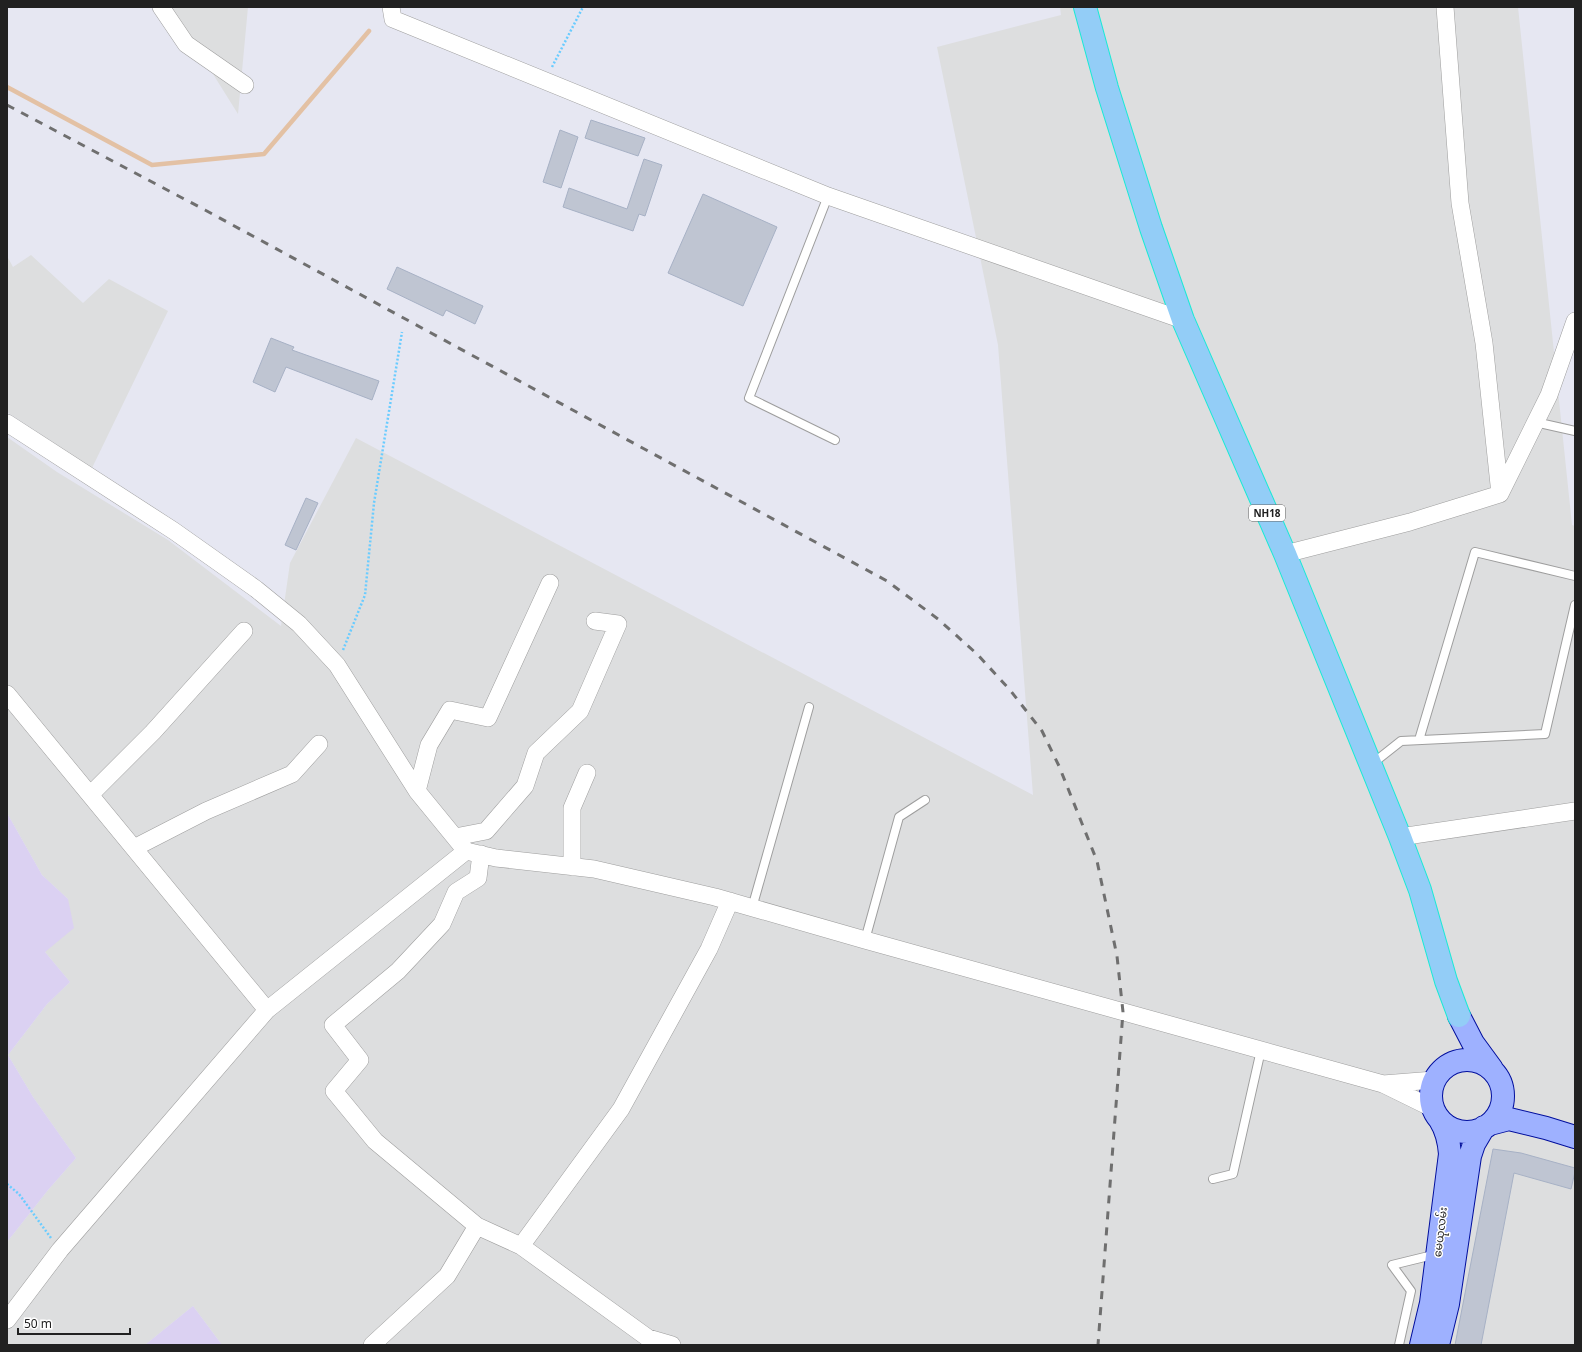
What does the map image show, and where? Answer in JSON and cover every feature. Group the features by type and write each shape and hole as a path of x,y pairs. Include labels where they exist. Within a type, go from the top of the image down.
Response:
{"highway":[{"name":"NH18","path":"1085,7 1106,88 1151,228 1183,320 1285,554 1372,765 1420,890 1446,981 1459,1016"}],"main road":[{"path":"1459,1016 1473,1043 1499,1078 1502,1089 1503,1099 1501,1108 1496,1116 1487,1125"},
{"path":"1459,1016 1456,1042 1436,1077 1431,1089 1431,1100 1437,1115 1450,1127 1461,1131 1473,1131 1487,1125 1509,1120 1546,1128 1575,1137"},
{"path":"1436,1077 1447,1066 1458,1061 1476,1061 1492,1070"},
{"path":"1502,1089 1546,1128"},
{"name":"မေယုလမ်း","path":"1421,1345 1431,1303 1450,1154 1446,1128 1437,1115"},
{"name":"မေယုလမ်း","path":"1438,1345 1448,1304 1470,1156 1474,1144 1487,1125"}],"street":[{"path":"161,7 186,44 245,85"},
{"path":"391,7 393,19 828,196 1183,320"},
{"path":"1445,7 1460,203 1484,343 1500,494"},
{"path":"1285,554 1410,522 1500,494 1548,395 1574,328"},
{"path":"7,423 174,531 256,589 299,624 337,665 417,791 455,837 474,853 496,858 594,869 730,902 1383,1084 1437,1115"},
{"path":"417,791 429,745 450,710 488,718 550,583"},
{"path":"455,837 486,831 525,786 536,753 580,711 618,624 595,621"},
{"path":"90,795 153,732 244,631"},
{"path":"7,694 267,1010"},
{"path":"134,848 206,811 292,774 319,744"},
{"path":"572,867 572,808 587,773"},
{"path":"1400,837 1575,811"},
{"path":"7,1320 60,1250 267,1010 474,853"},
{"path":"474,853 478,878 456,892 442,924 398,971 333,1025 360,1060 334,1091 376,1141 477,1226 521,1246 648,1338 672,1345"},
{"path":"521,1246 621,1109 709,949 730,902"},
{"path":"1383,1084 1436,1077"},
{"path":"372,1345 447,1276 477,1226"}],"lane":[{"path":"828,196 749,398 835,440"},
{"path":"1535,422 1575,431"},
{"path":"1419,740 1475,552 1575,576"},
{"path":"1372,765 1401,741 1545,734 1575,605"},
{"path":"752,908 809,706"},
{"path":"865,940 899,817 925,800"},
{"path":"1213,1179 1233,1174 1262,1050"},
{"path":"1399,1345 1411,1291 1392,1265 1438,1254"}],"path":[{"path":"544,81 583,7"},
{"path":"337,665 365,595 374,503 402,332"},
{"path":"7,1184 19,1194 60,1250"}],"shaded area":[{"path":"171,7 248,7 238,114"},
{"path":"1060,7 1518,7 1572,525 1575,526 1575,1345 222,1345 193,1306 145,1345 7,1345 7,1242 48,1190 76,1158 33,1097 8,1055 47,1004 70,982 45,952 68,899 42,875 7,813 7,437 57,472 168,540 281,626 290,563 356,438 1033,795 998,345 937,47 1061,15"},
{"path":"31,255 83,303 109,279 168,311 92,468 7,412 7,256 13,267"},
{"path":"7,813 42,875 68,899 74,928 45,952 70,982 47,1004 8,1055 33,1097 76,1158 48,1190 7,1242"},
{"path":"193,1306 222,1345 145,1345"}],"building":[{"path":"591,120 645,138 638,156 585,138"},
{"path":"560,130 578,137 561,188 543,182"},
{"path":"644,159 662,165 645,216 639,214 633,231 563,207 569,188 627,209"},
{"path":"703,194 777,227 743,306 668,273"},
{"path":"397,267 483,306 475,324 446,310 443,316 387,289"},
{"path":"271,338 294,347 292,350 379,381 372,400 286,367 275,392 253,382"},
{"path":"306,498 318,503 296,550 285,545"},
{"path":"1493,1149 1521,1153 1575,1168 1575,1172 1571,1189 1514,1173 1481,1345 1455,1345"}],"waterway":[{"path":"7,87 152,165 264,154 369,31"}],"railway":[{"path":"7,105 205,210 887,581 938,619 977,654 1010,690 1042,731 1059,766 1097,861 1117,956 1123,1012 1098,1345"}]}
